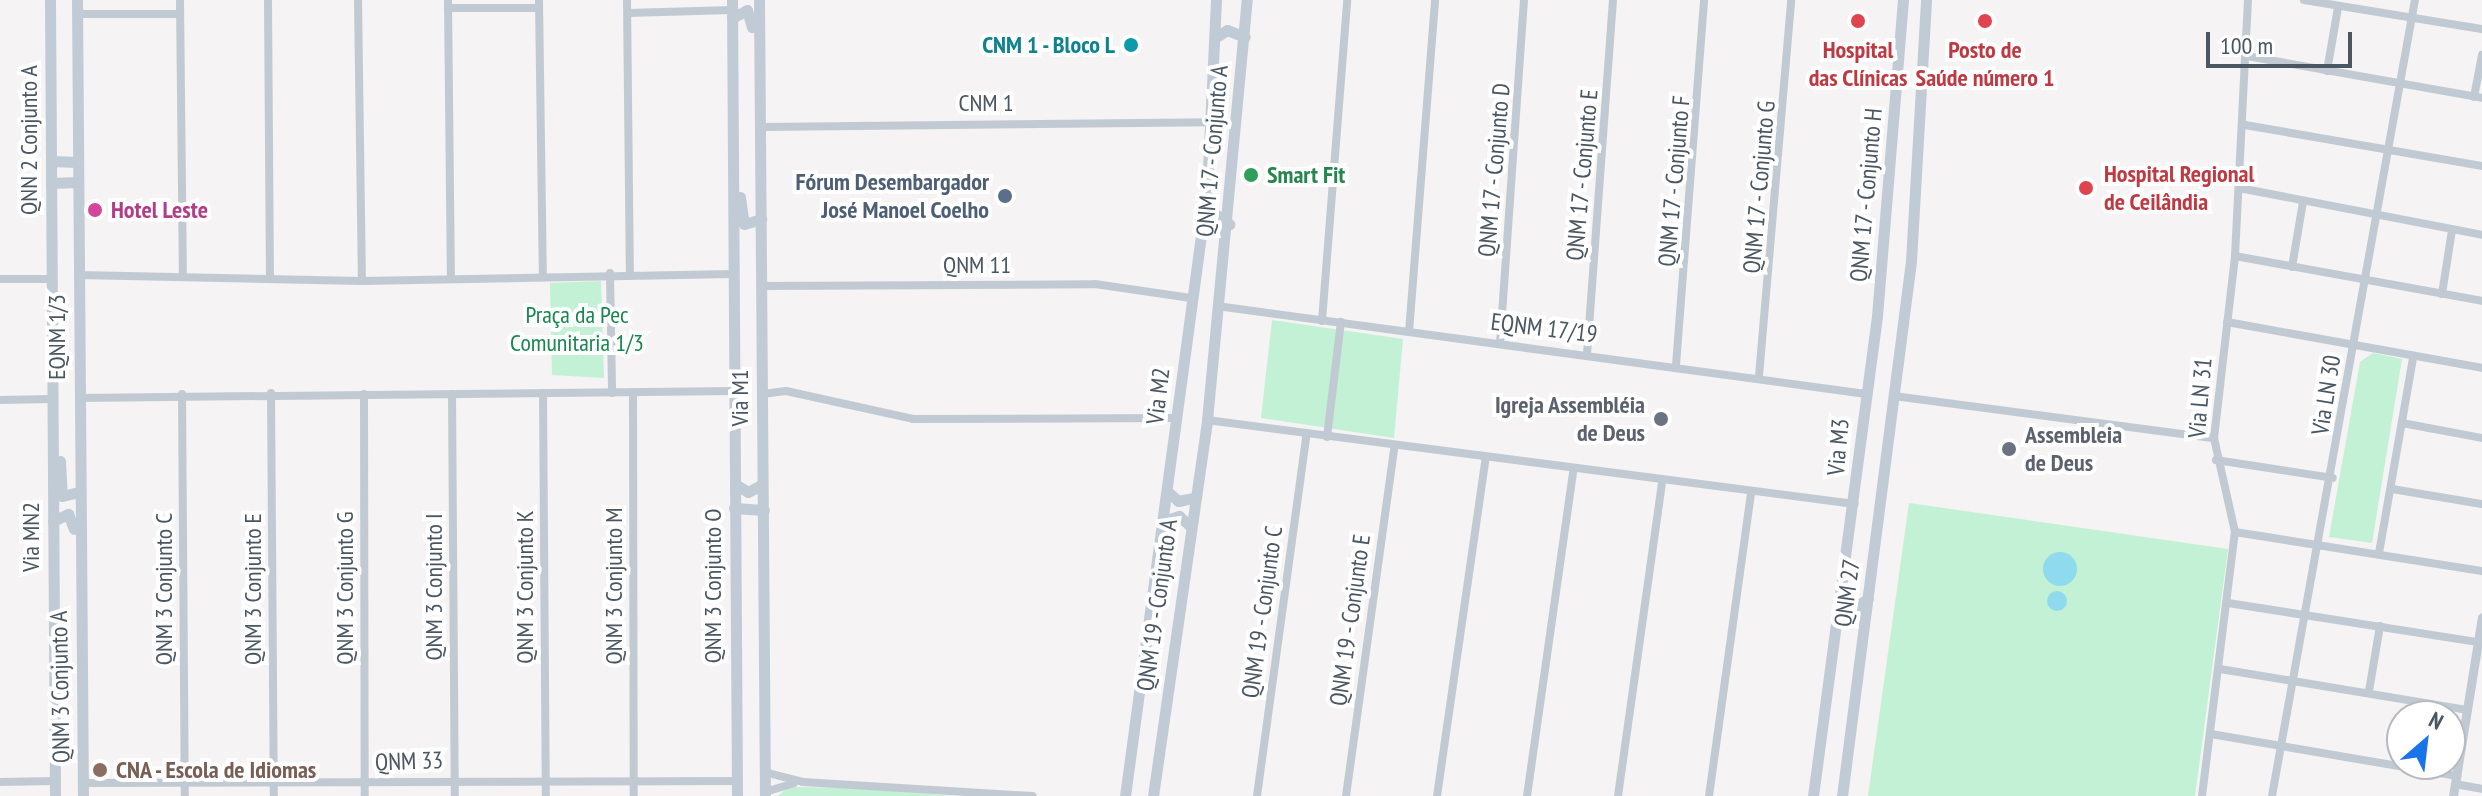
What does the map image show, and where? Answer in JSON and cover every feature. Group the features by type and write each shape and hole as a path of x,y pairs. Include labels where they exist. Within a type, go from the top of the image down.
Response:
{"main road":[{"name":"QNN 2 Conjunto A","path":"50,0 51,279"},
{"path":"77,0 79,275"},
{"name":"Via M1","path":"759,0 765,794"},
{"name":"Via M2","path":"1124,795 1207,191 1216,0"},
{"name":"QNM 17 - Conjunto A","path":"1217,306 1233,192 1247,0"},
{"name":"QNM 17 - Conjunto H","path":"1866,394 1903,0"},
{"name":"QNM 27","path":"1842,796 1894,396 1926,2"},
{"path":"732,9 751,14 760,86"},
{"name":"Via M1","path":"732,9 735,391"},
{"path":"1216,37 1227,30 1245,37"},
{"path":"733,154 742,221 754,226 761,219"},
{"path":"51,161 78,162"},
{"path":"51,183 78,182"},
{"path":"1207,191 1226,199 1233,192"},
{"path":"1201,220 1214,213 1229,224"},
{"name":"EQNM 1/3","path":"79,275 79,398"},
{"name":"Via MN2","path":"51,279 55,796"},
{"name":"Via M2","path":"1207,420 1217,306"},
{"name":"QNM 3 Conjunto O","path":"735,391 737,796"},
{"path":"54,394 61,493 71,499 80,492"},
{"name":"Via M3","path":"1855,508 1866,394"},
{"name":"QNM 3 Conjunto A","path":"79,398 83,796"},
{"name":"QNM 19 - Conjunto A","path":"1153,796 1207,420"},
{"path":"735,484 748,492 761,485"},
{"path":"1167,491 1178,501 1194,498"},
{"path":"734,508 764,510"},
{"path":"1855,508 1846,597 1858,608 1868,599"},
{"path":"1813,796 1855,508"},
{"path":"53,521 60,514 73,517 81,621"},
{"path":"1163,521 1183,517 1190,526"}],"street":[{"path":"180,0 183,275"},
{"path":"268,0 270,275"},
{"path":"358,0 362,281"},
{"path":"627,0 630,272"},
{"path":"1322,321 1347,0"},
{"path":"1409,332 1435,0"},
{"name":"QNM 17 - Conjunto D","path":"1500,343 1524,0"},
{"name":"QNM 17 - Conjunto E","path":"1587,354 1613,0"},
{"name":"QNM 17 - Conjunto F","path":"1676,365 1694,212 1704,0"},
{"name":"QNM 17 - Conjunto G","path":"1759,376 1791,0"},
{"name":"Via LN 31","path":"2202,796 2235,532 2216,460 2214,438 2235,256 2245,125 2248,0"},
{"path":"2304,0 2482,29"},
{"name":"Via LN 30","path":"2272,796 2333,478 2398,84 2415,0"},
{"path":"451,277 448,4 539,4 543,275"},
{"path":"2327,71 2338,7"},
{"path":"628,13 732,9"},
{"path":"78,14 180,14"},
{"path":"2247,56 2478,97 2482,55"},
{"name":"CNM 1","path":"761,127 1212,122"},
{"path":"2245,125 2482,166"},
{"path":"2239,188 2482,235"},
{"path":"2292,267 2303,202"},
{"path":"2442,294 2452,230"},
{"path":"2235,256 2482,301"},
{"name":"EQNM 1/3","path":"79,275 270,275 362,281 630,272 733,274"},
{"path":"610,273 612,393"},
{"path":"0,279 51,279"},
{"name":"QNM 11","path":"762,286 1095,284 1191,298"},
{"name":"EQNM 17/19","path":"1217,306 1759,376 1866,394"},
{"path":"1327,437 1341,322"},
{"path":"2227,322 2413,358 2482,368"},
{"path":"2379,553 2413,358"},
{"name":"EQNM 1/3","path":"79,398 271,393 735,391"},
{"path":"762,394 786,391 913,419 1177,418"},
{"name":"QNM 3 Conjunto M","path":"633,392 634,796"},
{"name":"QNM 3 Conjunto E","path":"271,393 274,796"},
{"name":"QNM 3 Conjunto K","path":"543,393 546,796"},
{"path":"0,400 54,394"},
{"name":"QNM 3 Conjunto C","path":"182,394 185,796"},
{"name":"QNM 3 Conjunto G","path":"364,394 365,796"},
{"name":"QNM 3 Conjunto I","path":"452,394 455,796"},
{"path":"1894,396 2214,438"},
{"path":"1207,420 1307,433 1394,449 1486,458 1855,508"},
{"path":"2402,423 2482,438"},
{"name":"QNM 19 - Conjunto C","path":"1257,796 1307,433"},
{"name":"QNM 19 - Conjunto E","path":"1346,796 1394,449"},
{"path":"1437,796 1486,458"},
{"path":"2216,460 2333,478"},
{"path":"1527,796 1573,471"},
{"path":"1618,796 1662,482"},
{"path":"2392,489 2482,504"},
{"path":"1709,796 1751,494"},
{"path":"2235,532 2482,571"},
{"path":"2228,603 2307,612 2478,642"},
{"path":"2466,716 2482,617"},
{"path":"2369,691 2380,626"},
{"path":"2220,669 2369,691 2467,710"},
{"path":"2211,734 2386,766"},
{"path":"764,772 803,782 1033,796"},
{"path":"2453,796 2456,780 2482,789"},
{"path":"0,782 55,781"},
{"name":"QNM 33","path":"83,783 736,781"},
{"path":"765,794 803,782"}],"green space":[{"name":"Praça da Pec Comunitaria 1/3","path":"601,281 604,378 552,375 550,283"},
{"path":"1272,320 1403,339 1394,438 1261,418"},
{"path":"2373,353 2402,359 2372,543 2329,537 2360,362"},
{"path":"1909,503 2228,549 2195,796 1868,796"},
{"path":"788,787 861,788 953,796 778,796"}],"water":[{"path":"2060,552 2072,557 2077,569 2072,581 2060,586 2048,581 2043,569 2048,557"},
{"path":"2057,591 2064,594 2067,601 2064,608 2057,611 2050,608 2047,601 2050,594"}],"place":[{"name":"Hospital das Clínicas","path":"1858,21"},
{"name":"Posto de Saúde número 1","path":"1985,21"},
{"name":"CNM 1 - Bloco L","path":"1131,45"},
{"name":"Smart Fit","path":"1251,175"},
{"name":"Hospital Regional de Ceilândia","path":"2086,188"},
{"name":"Fórum Desembargador José Manoel Coelho","path":"1005,196"},
{"name":"Hotel Leste","path":"95,210"},
{"name":"Igreja Assembléia de Deus","path":"1661,419"},
{"name":"Assembleia de Deus","path":"2009,449"},
{"name":"CNA - Escola de Idiomas","path":"100,770"}]}
